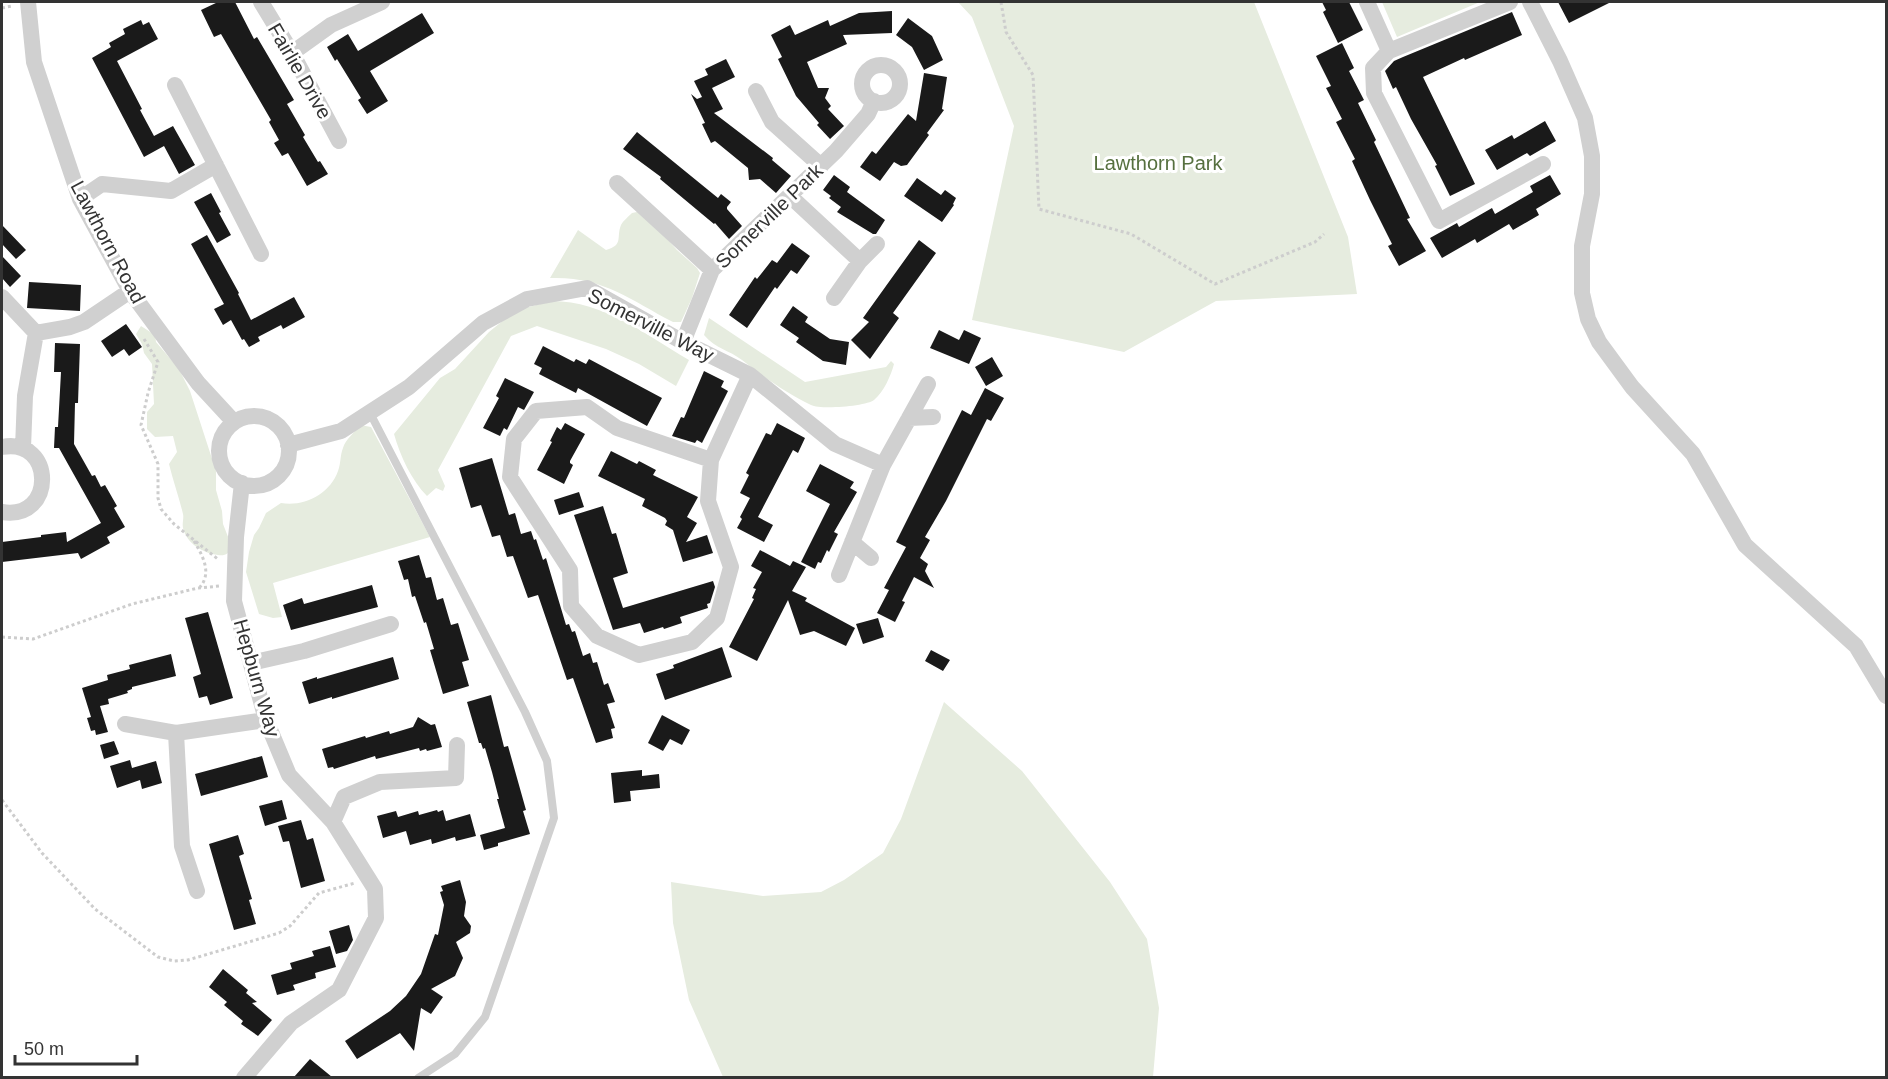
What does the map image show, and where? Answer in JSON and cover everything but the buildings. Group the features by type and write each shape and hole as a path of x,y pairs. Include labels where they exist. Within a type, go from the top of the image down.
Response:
{"street":[{"name":"Lawthorn Road","path":"28,2 34,62 80,199 130,291 198,383 234,422"},
{"name":"Fairlie Drive","path":"261,2 292,53 339,141"},
{"path":"292,53 331,26 382,2"},
{"path":"1367,2 1389,51"},
{"path":"1510,2 1389,51 1373,68 1374,93 1439,220 1543,164"},
{"path":"1532,2 1585,118 1592,156 1592,194 1582,246 1582,292 1588,319 1599,342 1632,387 1693,454 1745,545 1856,646 1887,696"},
{"path":"175,86 261,254"},
{"path":"756,91 772,122 821,166"},
{"name":"Somerville Park","path":"683,342 712,270 821,166 868,114 874,101"},
{"path":"80,199 102,184 171,192 216,165"},
{"path":"617,183 712,270"},
{"path":"790,196 860,261"},
{"path":"834,298 860,261 877,244"},
{"name":"Somerville Way","path":"288,445 341,431 409,387 483,323 527,299 587,288 683,342 750,375 835,444 883,465"},
{"path":"36,333 84,322 130,291"},
{"path":"2,297 36,333"},
{"path":"23,448 25,396 36,333"},
{"path":"711,460 617,429 587,407 536,411 514,439 510,477 570,570 571,606 597,636 639,655 692,642 717,618 731,567 708,501 711,460 750,375"},
{"path":"839,575 883,465 928,384"},
{"path":"255,416 269,419 284,433 288,445 287,461 273,480 264,484 242,483 224,468 219,454 220,442 225,430 234,422 255,416"},
{"path":"909,418 933,417"},
{"path":"2,447 23,448 31,453 42,470 42,489 38,498 23,510 14,513 2,512"},
{"name":"Hepburn Way","path":"242,483 232,585 234,601 266,720 289,775 333,822 375,889 376,918 339,990 291,1023 244,1077"},
{"path":"852,542 870,558"},
{"path":"251,663 304,651 390,624"},
{"path":"125,724 176,733 266,720"},
{"path":"176,733 182,846 197,891"},
{"path":"333,822 344,797 380,782 456,778 457,745"}],"lane":[{"path":"370,412 525,712 547,761 554,818 485,1017 455,1054 418,1077"}],"path":[{"path":"1001,2 1006,32 1033,75 1040,209 1131,234 1215,284 1315,242 1324,234"},
{"path":"2,637 33,639 132,604 198,588 232,585 225,567 218,558 174,524 161,509 158,498 158,465 141,425 142,414 158,362 139,332"},
{"path":"193,539 200,550 206,573 206,578 198,588"},
{"path":"2,800 42,854 95,909 158,957 174,961 188,960 279,933 290,926 319,893 359,882 367,876"}],"green space":[{"name":"Lawthorn Park","path":"958,2 1254,2 1348,237 1357,294 1216,301 1124,352 972,320 1014,126 972,17"},
{"path":"1382,2 1480,2 1397,37"},
{"path":"642,211 700,273 681,322 673,322 628,297 600,285 568,278 550,278 578,230 606,250 617,243 621,225 625,220 632,213"},
{"path":"552,301 571,303 607,313 689,360 676,386 639,364 606,349 537,326 511,336 438,470 445,486 443,491 436,488 427,496 407,468 394,434 440,378 455,369 489,332 505,319 525,308"},
{"path":"709,318 805,382 886,367 891,361 894,364 884,388 878,397 870,402 854,406 811,405 784,390 709,340 704,335"},
{"path":"141,326 155,335 156,342 179,369 190,391 216,471 216,490 223,524 232,547 225,555 201,550 185,534 183,514 169,464 177,452 173,436 155,437 147,429 147,412 154,404 152,364 144,353 136,334"},
{"path":"360,425 371,427 430,537 273,583 282,617 273,618 259,614 246,572 254,535 266,513 281,503 307,501 329,486 338,471 344,445"},
{"path":"944,702 1022,771 1110,882 1147,939 1159,1008 1153,1077 723,1077 689,1000 673,923 671,882 763,896 821,892 844,880 883,853 901,819"}]}
